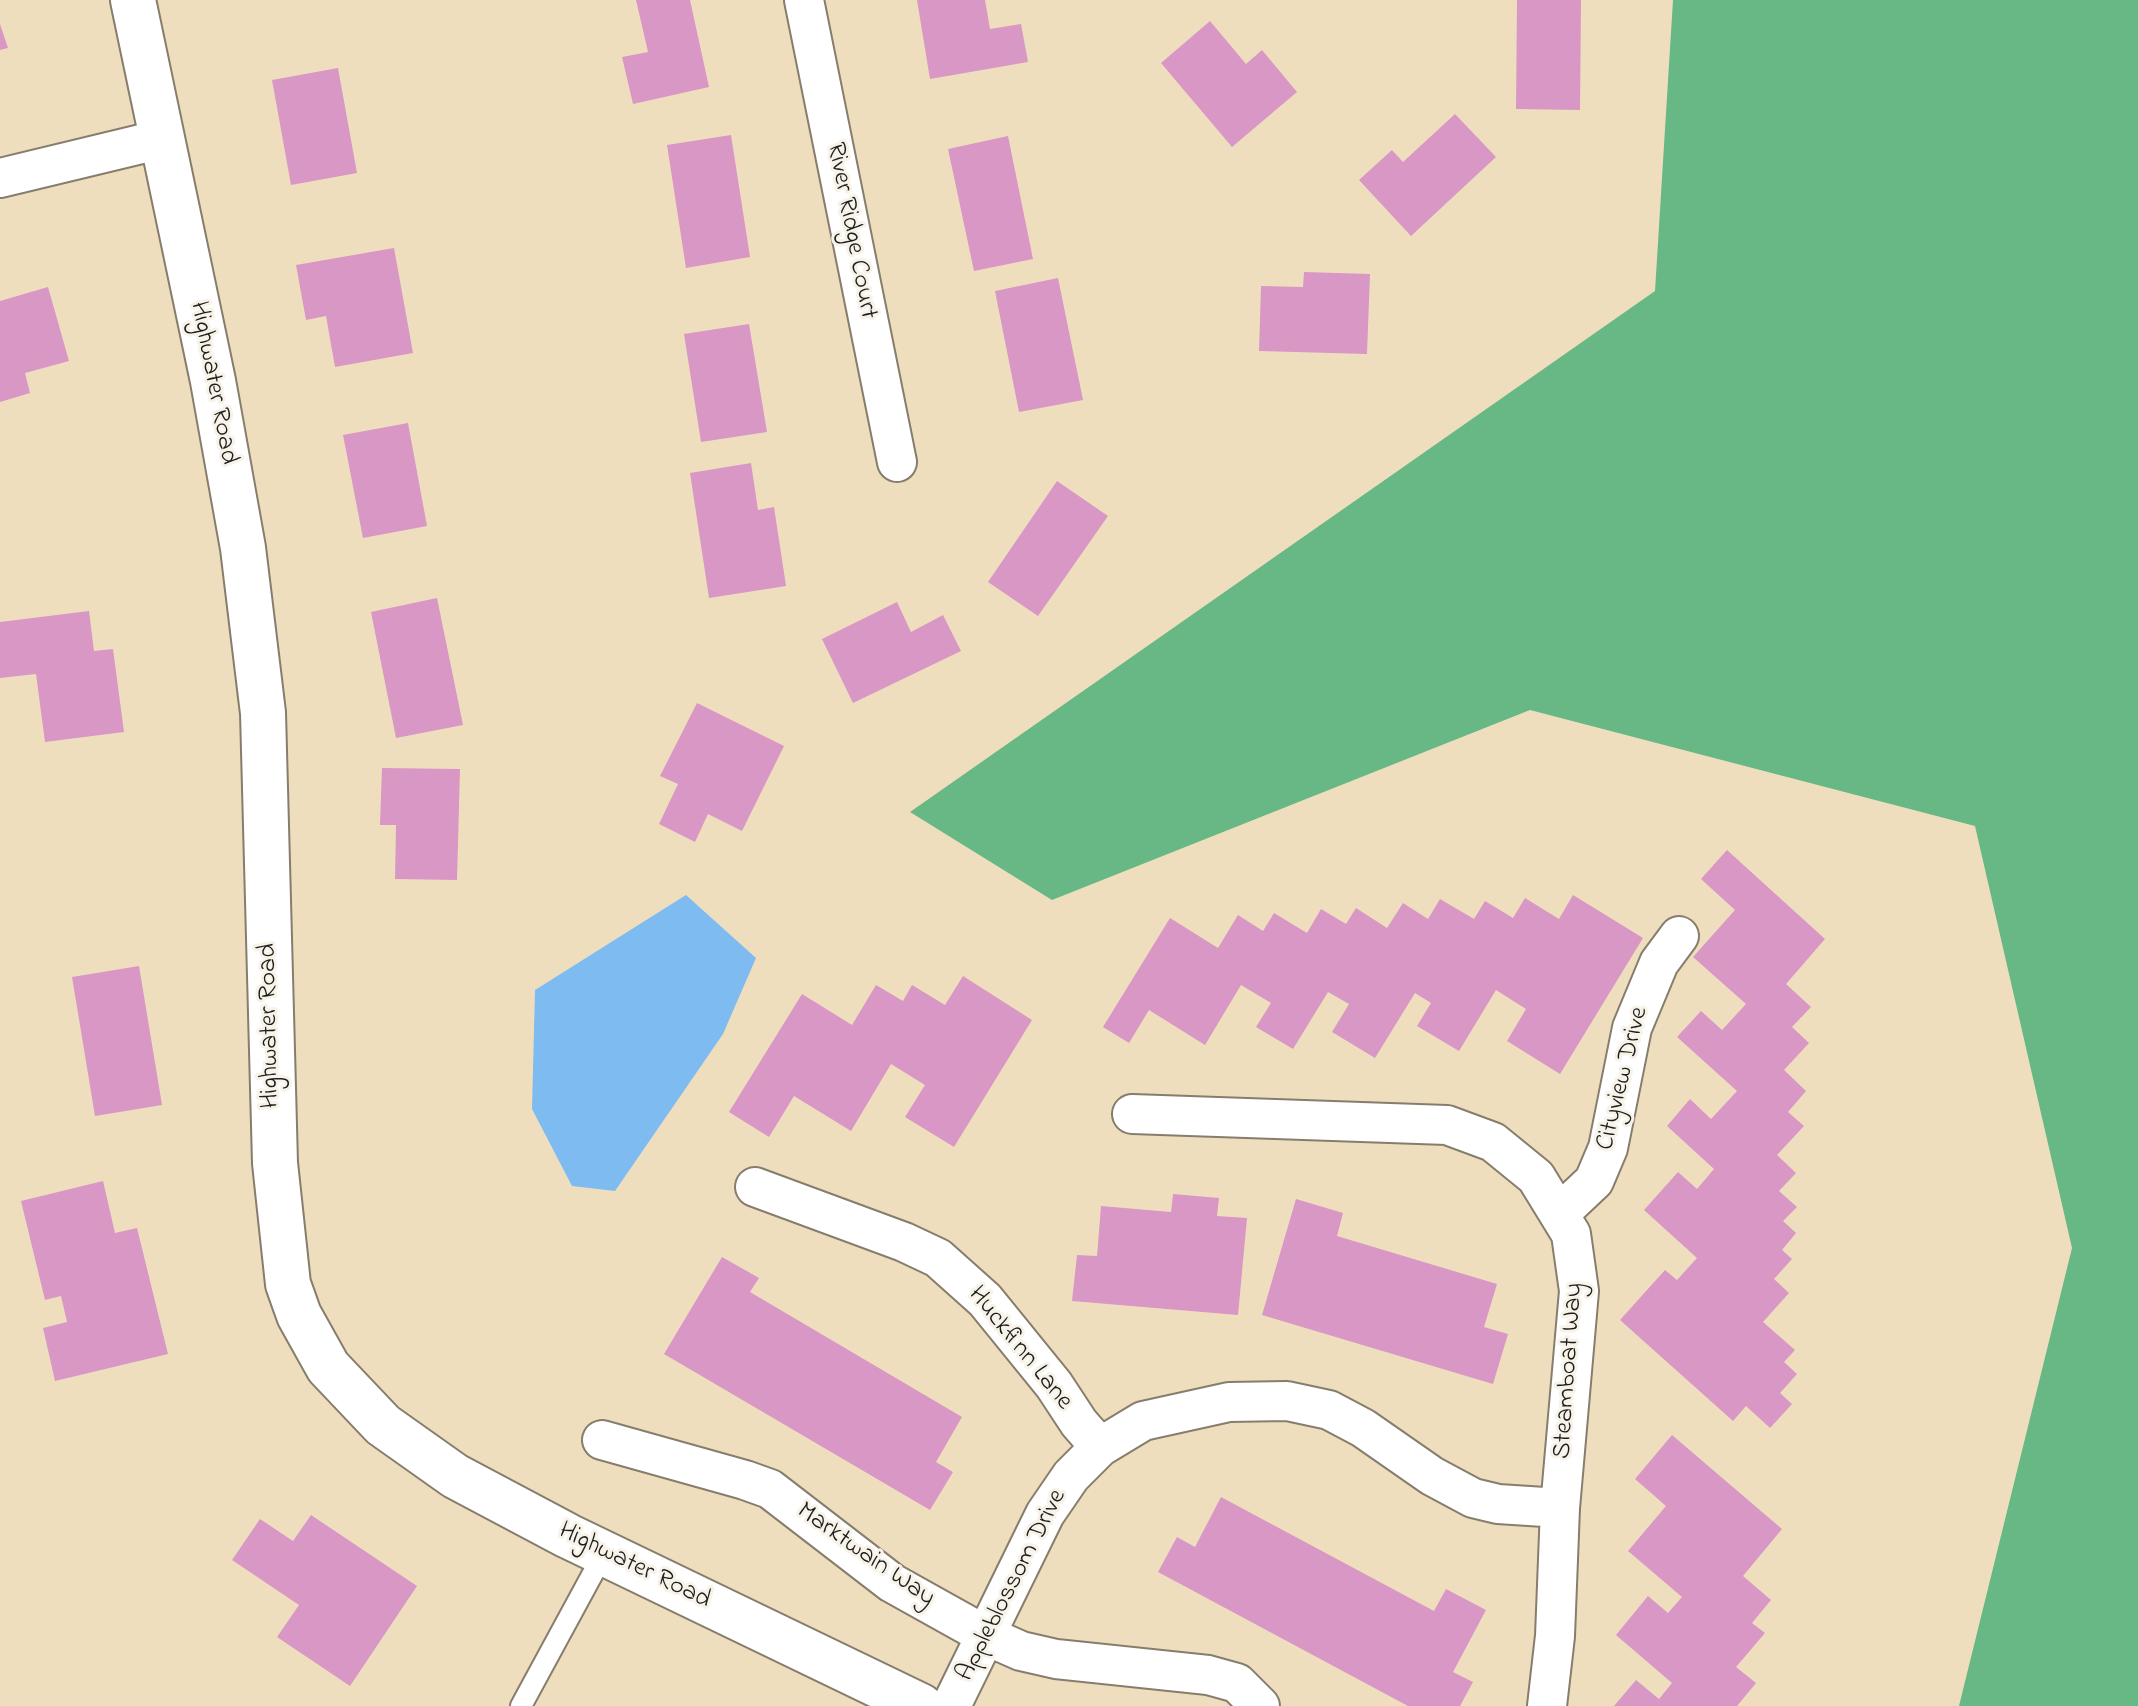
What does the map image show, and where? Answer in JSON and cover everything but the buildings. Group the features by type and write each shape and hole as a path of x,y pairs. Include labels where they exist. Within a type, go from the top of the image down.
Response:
{"street":[{"name":"Highwater Road","path":"133,0 213,381 243,548 263,713 275,1163 288,1284 299,1315 328,1367 383,1425 455,1476 604,1553 921,1706"},
{"name":"River Ridge Court","path":"804,0 897,462"},
{"path":"0,178 162,139"},
{"name":"Cityview Drive","path":"1559,1214 1594,1181 1599,1170 1608,1148 1632,1028 1659,963 1679,936"},
{"name":"Steamboat Way","path":"1132,1114 1447,1125 1493,1142 1536,1177 1571,1234 1579,1291 1560,1508 1555,1636 1547,1706"},
{"name":"Huckfinn Lane","path":"755,1187 904,1242 938,1258 985,1300 1100,1447"},
{"name":"Appleblossom Drive","path":"951,1706 1045,1514 1071,1476 1100,1447 1143,1421 1229,1402 1287,1401 1329,1410 1363,1428 1432,1476 1473,1498 1498,1504 1560,1508"},
{"name":"Marktwain Way","path":"602,1440 770,1489 892,1583 987,1636 1021,1651 1056,1659 1208,1675 1237,1683 1260,1706"}],"lane":[{"path":"521,1706 604,1553"}],"green space":[{"path":"1673,0 2138,0 2138,1706 1959,1706 2072,1248 1975,826 1530,710 1052,900 910,812 1655,291"}],"water":[{"path":"686,895 756,958 723,1034 615,1191 572,1186 532,1109 535,990"}]}
